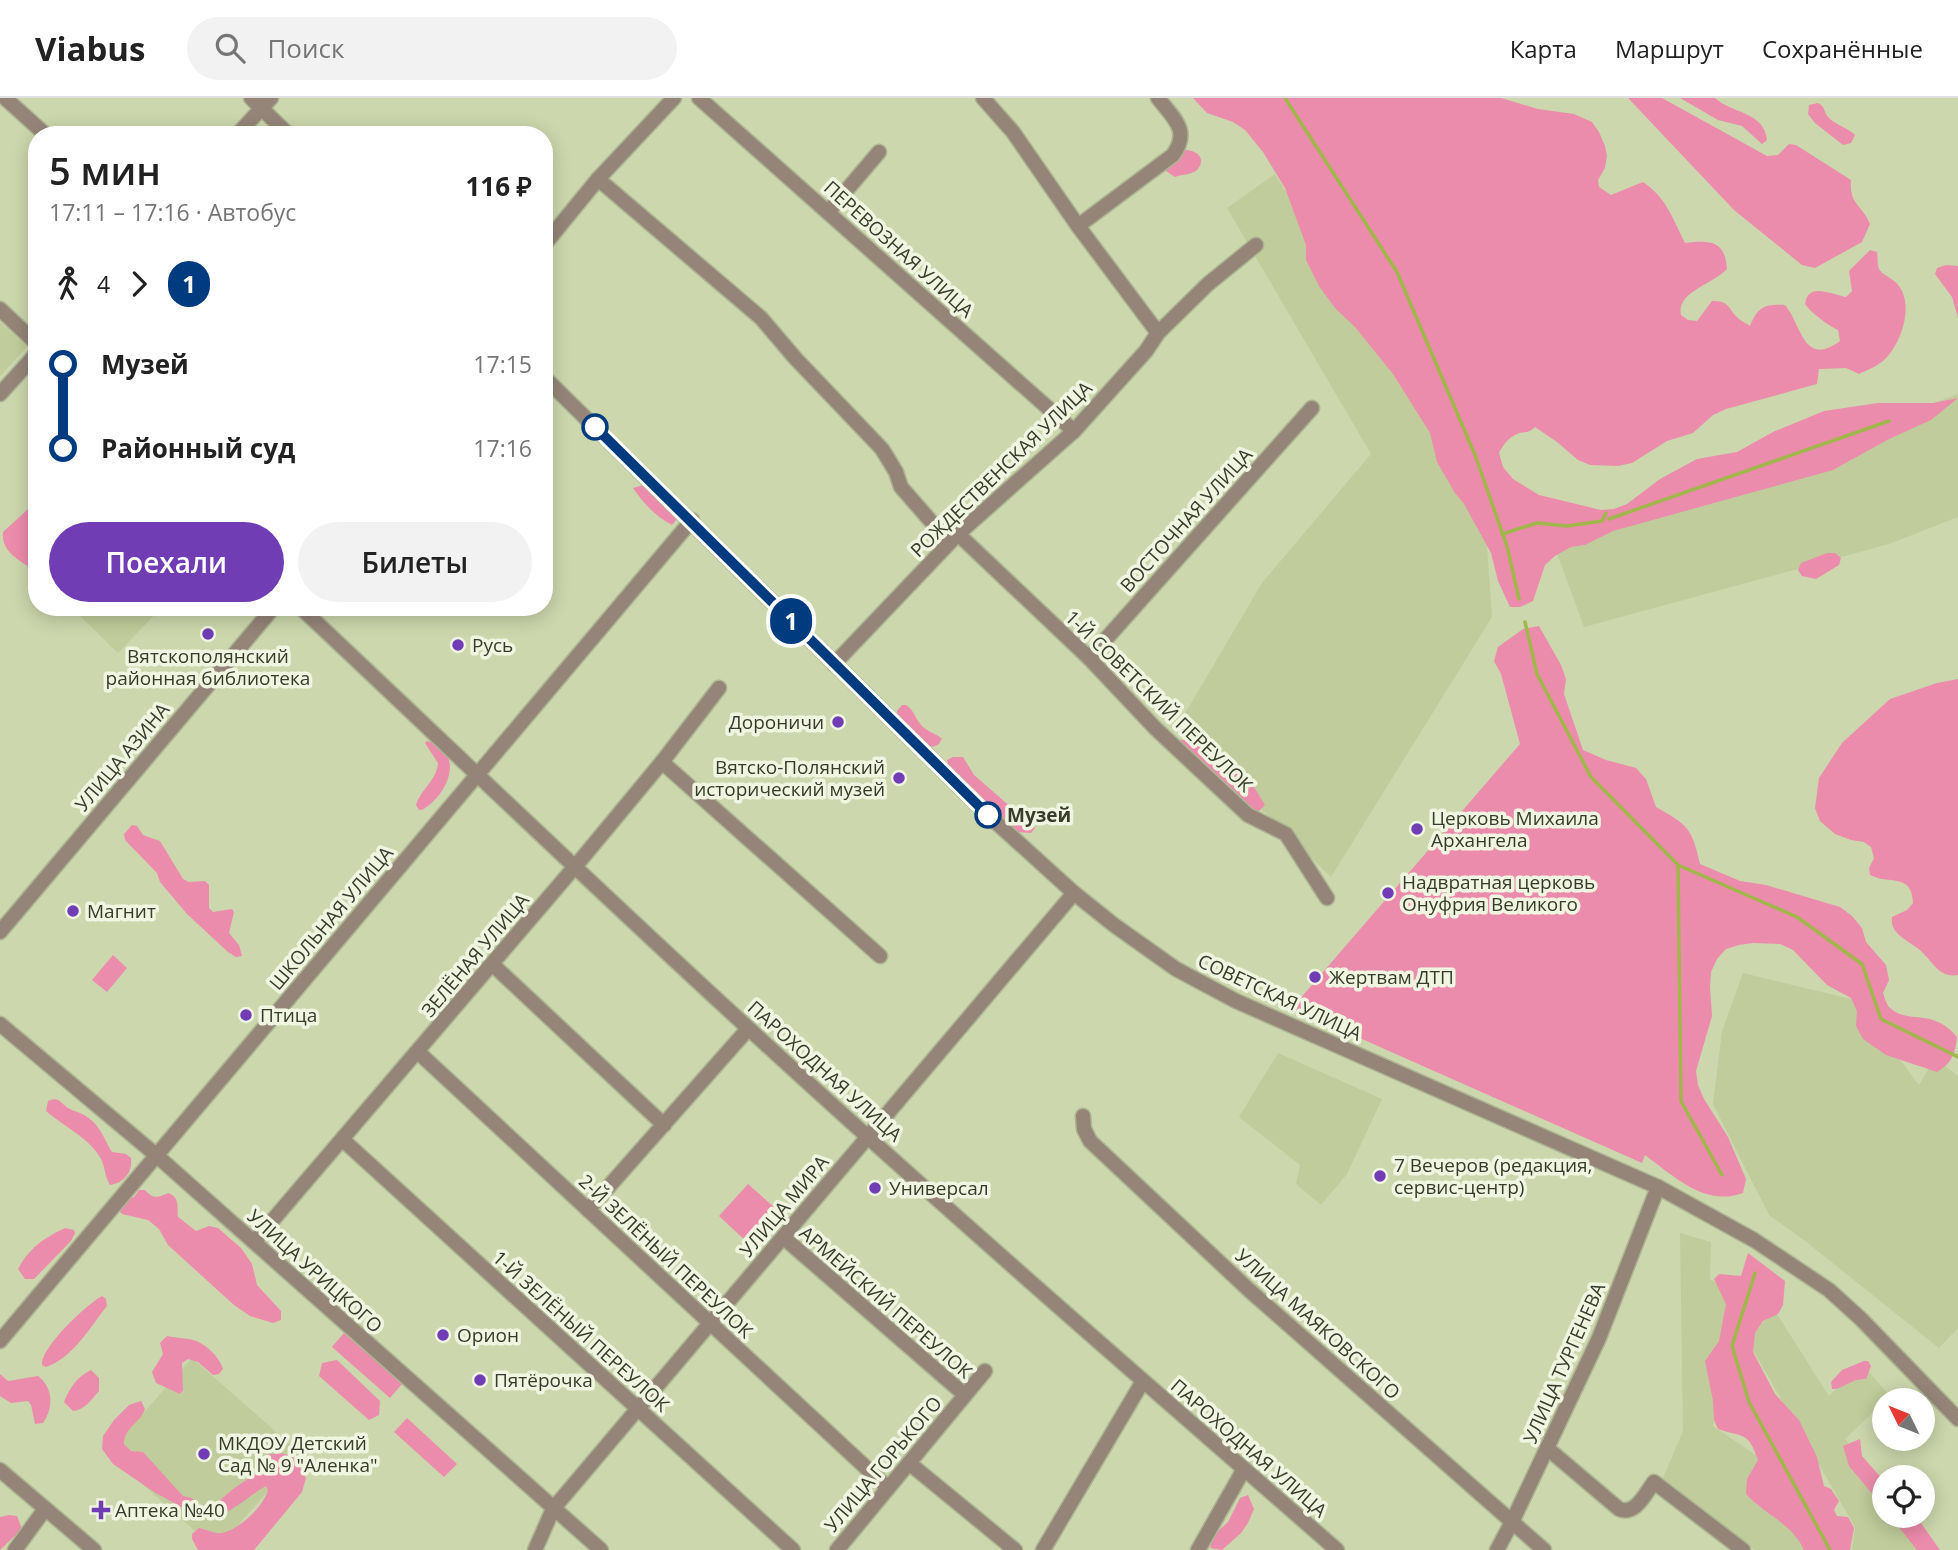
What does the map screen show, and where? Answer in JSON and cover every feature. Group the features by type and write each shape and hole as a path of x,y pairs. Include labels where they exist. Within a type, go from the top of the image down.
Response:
{"street":[{"path":"5,98 36,126"},
{"path":"251,98 266,103 283,126"},
{"path":"553,233 598,179 674,98"},
{"name":"ПЕРЕВОЗНАЯ УЛИЦА","path":"699,98 1074,431"},
{"path":"983,98 1013,132 1078,226 1158,333"},
{"path":"1078,226 1173,155 1180,146 1180,127 1157,98"},
{"path":"245,126 266,103"},
{"path":"828,212 880,152"},
{"name":"1-Й СОВЕТСКИЙ ПЕРЕУЛОК","path":"598,179 761,318 796,359 882,449 896,472 901,487 954,538 1089,658 1154,728 1248,815 1286,834 1327,898"},
{"name":"РОЖДЕСТВЕНСКАЯ УЛИЦА","path":"834,664 954,538 1074,431 1146,351 1158,333 1208,284 1256,245"},
{"path":"0,309 28,335"},
{"path":"0,394 28,363"},
{"name":"СОВЕТСКАЯ УЛИЦА","path":"553,386 988,815 1074,893 1114,925 1176,969 1236,1001 1658,1187 1754,1240 1829,1290 1861,1319 1958,1419"},
{"name":"ВОСТОЧНАЯ УЛИЦА","path":"1089,658 1312,408"},
{"name":"ШКОЛЬНАЯ УЛИЦА","path":"0,1341 692,520"},
{"name":"УЛИЦА АЗИНА","path":"0,932 266,616"},
{"name":"ПАРОХОДНАЯ УЛИЦА","path":"310,616 748,1029 1337,1550"},
{"name":"ЗЕЛЁНАЯ УЛИЦА","path":"254,1242 574,867 662,762 719,688"},
{"path":"662,762 880,956"},
{"name":"УЛИЦА МИРА","path":"535,1550 553,1509 1074,893"},
{"path":"492,964 664,1125"},
{"name":"УЛИЦА УРИЦКОГО","path":"0,1024 156,1155 601,1550"},
{"path":"589,1210 748,1029"},
{"name":"2-Й ЗЕЛЁНЫЙ ПЕРЕУЛОК","path":"418,1052 888,1488"},
{"name":"УЛИЦА МАЯКОВСКОГО","path":"1083,1116 1083,1129 1090,1141 1249,1290 1544,1550"},
{"name":"1-Й ЗЕЛЁНЫЙ ПЕРЕУЛОК","path":"343,1140 793,1550"},
{"name":"УЛИЦА ТУРГЕНЕВА","path":"1497,1550 1599,1338 1658,1187"},
{"name":"АРМЕЙСКИЙ ПЕРЕУЛОК","path":"783,1237 965,1395"},
{"name":"УЛИЦА ГОРЬКОГО","path":"836,1550 985,1371"},
{"path":"1043,1550 1143,1381"},
{"path":"1547,1448 1619,1509 1625,1512 1633,1510 1654,1482 1742,1550"},
{"path":"909,1463 1016,1550"},
{"path":"1198,1550 1244,1469"},
{"path":"0,1470 94,1550"},
{"path":"15,1550 45,1509"}],"shaded area":[{"path":"1193,98 1501,98 1538,109 1574,114 1592,122 1605,146 1607,156 1605,168 1598,180 1599,187 1611,195 1643,182 1658,194 1685,243 1709,242 1723,252 1727,269 1684,300 1681,315 1688,320 1697,321 1712,301 1717,301 1726,304 1738,318 1750,326 1763,308 1785,305 1805,341 1818,350 1840,341 1838,330 1807,307 1807,297 1810,293 1821,291 1846,297 1852,291 1849,271 1870,250 1877,252 1879,269 1897,283 1902,291 1906,308 1903,328 1895,347 1877,365 1859,374 1846,368 1819,369 1817,384 1726,409 1713,415 1693,433 1667,441 1632,463 1618,466 1590,465 1578,460 1535,427 1514,436 1499,453 1503,467 1513,479 1539,495 1601,510 1614,509 1627,504 1660,479 1697,459 1737,452 1773,432 1824,411 1878,403 1933,403 1958,398 1931,420 1889,439 1833,470 1613,531 1585,545 1571,547 1545,565 1533,601 1520,607 1510,607 1498,581 1491,553 1437,462 1430,433 1393,374 1319,286 1306,260 1306,245 1285,188 1263,152 1245,130 1233,122 1207,113"},
{"path":"1628,98 1662,98 1767,156 1778,155 1789,144 1796,145 1851,180 1854,200 1870,224 1862,242 1815,268 1802,265 1734,210"},
{"path":"1680,98 1715,98 1754,118 1765,131 1767,140 1762,144 1742,126 1718,120"},
{"path":"1818,103 1831,120 1855,135 1851,143 1843,145 1815,123 1808,114 1809,105"},
{"path":"1185,150 1199,155 1200,165 1193,172 1175,177 1166,171 1166,164"},
{"path":"1275,174 1485,517 1492,617 1331,877 1177,727 1262,583 1371,454 1227,208"},
{"path":"1946,265 1958,266 1958,318 1952,297 1935,274 1937,268"},
{"path":"0,322 27,347 0,376"},
{"path":"1958,394 1958,517 1889,544 1584,627 1554,545"},
{"path":"643,485 677,519 672,525 650,509 633,488"},
{"path":"28,509 28,566 8,550 3,532"},
{"path":"1827,553 1835,553 1841,558 1839,565 1816,579 1802,576 1798,570 1801,563"},
{"path":"80,616 153,616 118,653"},
{"path":"1539,626 1566,679 1564,694 1583,750 1636,768 1646,779 1656,807 1682,823 1691,835 1700,864 1740,881 1766,885 1840,907 1852,916 1862,928 1866,942 1886,965 1889,980 1883,993 1890,1008 1897,1013 1939,1022 1957,1037 1952,1058 1937,1072 1886,1055 1863,1039 1856,1026 1857,1011 1851,998 1827,985 1793,950 1780,944 1753,943 1726,949 1711,972 1712,1016 1696,1071 1704,1099 1728,1137 1746,1179 1743,1193 1716,1196 1703,1193 1691,1188 1645,1155 1642,1163 1292,1008 1520,744 1501,674 1494,661 1498,647 1523,629"},
{"path":"1958,679 1958,975 1952,975 1938,969 1894,929 1892,917 1907,910 1913,903 1908,887 1898,881 1870,875 1869,868 1874,858 1871,847 1864,842 1835,834 1820,821 1815,808 1819,778 1842,743 1890,699"},
{"path":"902,705 911,709 923,727 942,739 938,745 931,747 898,719 897,711"},
{"path":"1196,739 1219,751 1245,772 1265,805 1257,813 1249,811 1178,744 1181,740"},
{"path":"427,741 439,746 446,754 450,763 449,774 440,794 432,803 419,810 416,805 435,774 438,763 425,743"},
{"path":"963,757 974,775 1035,828 1031,833 1018,832 949,767 947,760"},
{"path":"132,825 137,826 143,835 160,841 183,879 189,882 205,881 209,885 209,908 213,912 232,909 234,912 229,933 239,945 242,956 236,957 228,952 187,914 160,882 157,873 125,840 124,834"},
{"path":"113,955 127,968 107,992 92,980"},
{"path":"1743,973 1855,1000 1919,1085 1935,1058 1958,1076 1958,1328 1939,1348 1769,1215 1713,1104 1722,1031"},
{"path":"1278,1053 1382,1099 1347,1174 1321,1205 1296,1184 1300,1165 1239,1117"},
{"path":"54,1099 94,1122 112,1152 126,1154 131,1158 131,1168 123,1179 110,1185 96,1152 84,1139 46,1111 48,1101"},
{"path":"748,1184 777,1210 748,1243 719,1216"},
{"path":"139,1190 145,1190 156,1197 168,1193 172,1195 177,1203 178,1217 196,1231 209,1226 218,1228 241,1248 252,1264 257,1285 281,1311 281,1320 273,1323 250,1316 234,1305 168,1245 159,1229 148,1220 122,1214 118,1210"},
{"path":"65,1228 74,1230 71,1241 34,1279 25,1279 18,1269 27,1255 44,1240"},
{"path":"1680,1233 1711,1242 1710,1279 1727,1288 1725,1335 1713,1426 1763,1460 1812,1541 1808,1550 1755,1550 1663,1478 1683,1431"},
{"path":"1748,1253 1785,1281 1783,1305 1778,1314 1763,1321 1755,1333 1753,1352 1775,1394 1799,1420 1817,1457 1824,1486 1831,1489 1839,1501 1834,1510 1837,1516 1848,1517 1854,1528 1850,1550 1804,1550 1793,1533 1746,1494 1747,1479 1758,1460 1751,1444 1744,1437 1718,1429 1714,1420 1705,1361 1719,1341 1726,1304 1714,1279 1719,1274 1741,1276"},
{"path":"102,1296 106,1299 107,1306 80,1341 56,1363 46,1367 42,1365 56,1338"},
{"path":"1775,1311 1829,1396 1862,1364 1883,1388 1872,1388 1872,1413 1845,1439 1872,1473 1872,1528 1915,1528 1933,1550 1852,1550 1855,1527 1746,1338"},
{"path":"344,1333 402,1384 390,1398 332,1347"},
{"path":"167,1336 200,1343 216,1356 223,1369 219,1374 213,1375 198,1362 188,1359 182,1363 183,1390 180,1394 156,1383 152,1372 163,1354 160,1343"},
{"name":"МКДОУ Детский Сад № 9 \"Аленка\"","path":"192,1358 301,1454 216,1550 108,1453"},
{"path":"337,1360 380,1401 379,1415 369,1420 319,1376 322,1363"},
{"path":"1868,1361 1871,1366 1866,1379 1832,1389 1831,1382 1842,1370"},
{"path":"91,1370 99,1378 99,1391 85,1406 73,1411 64,1402 66,1397 78,1379"},
{"path":"0,1374 8,1381 38,1376 43,1381 49,1392 50,1404 43,1423 35,1424 28,1401 11,1403 0,1396"},
{"path":"141,1401 145,1409 129,1430 124,1444 131,1451 143,1452 183,1496 192,1498 201,1511 210,1509 261,1470 266,1455 287,1454 295,1460 306,1478 302,1492 254,1550 198,1550 192,1534 199,1528 222,1533 236,1527 261,1503 268,1490 266,1486 227,1512 201,1518 154,1492 113,1464 102,1449 103,1436 129,1405"},
{"path":"407,1418 457,1464 444,1477 394,1432"},
{"path":"1860,1439 1862,1456 1872,1467 1872,1493 1849,1466 1843,1446"},
{"path":"1248,1495 1254,1509 1241,1533 1222,1550 1210,1548 1214,1535 1228,1522 1240,1498"},
{"path":"17,1516 22,1529 0,1550 0,1517"},
{"path":"1900,1528 1924,1528 1940,1550 1917,1550"}],"waterway":[{"path":"1285,98 1397,272 1475,455 1507,546 1519,599"},
{"path":"1609,519 1889,421"},
{"path":"1502,534 1537,523 1567,526 1602,521 1606,513"},
{"path":"1525,622 1537,674 1591,777 1678,865 1797,917 1862,964 1881,1019 1958,1057"},
{"path":"1678,865 1681,1101 1722,1175"},
{"path":"1755,1273 1732,1346 1749,1402 1830,1550"}],"bus line":[{"name":"1","path":"595,427 988,815"}],"place":[{"name":"Вятскополянский районная библиотека","path":"208,634"},
{"name":"Русь","path":"458,645"},
{"name":"Дороничи","path":"838,722"},
{"name":"Вятско-Полянский исторический музей","path":"899,778"},
{"name":"Музей","path":"988,815"},
{"name":"Церковь Михаила Архангела","path":"1417,829"},
{"name":"Надвратная церковь Онуфрия Великого","path":"1388,893"},
{"name":"Магнит","path":"73,911"},
{"name":"Жертвам ДТП","path":"1315,977"},
{"name":"Птица","path":"246,1015"},
{"name":"7 Вечеров (редакция, сервис-центр)","path":"1380,1176"},
{"name":"Универсал","path":"875,1188"},
{"name":"Орион","path":"443,1335"},
{"name":"Пятёрочка","path":"480,1380"},
{"name":"МКДОУ Детский Сад № 9 \"Аленка\"","path":"204,1454"},
{"name":"Аптека №40","path":"101,1510"}]}
